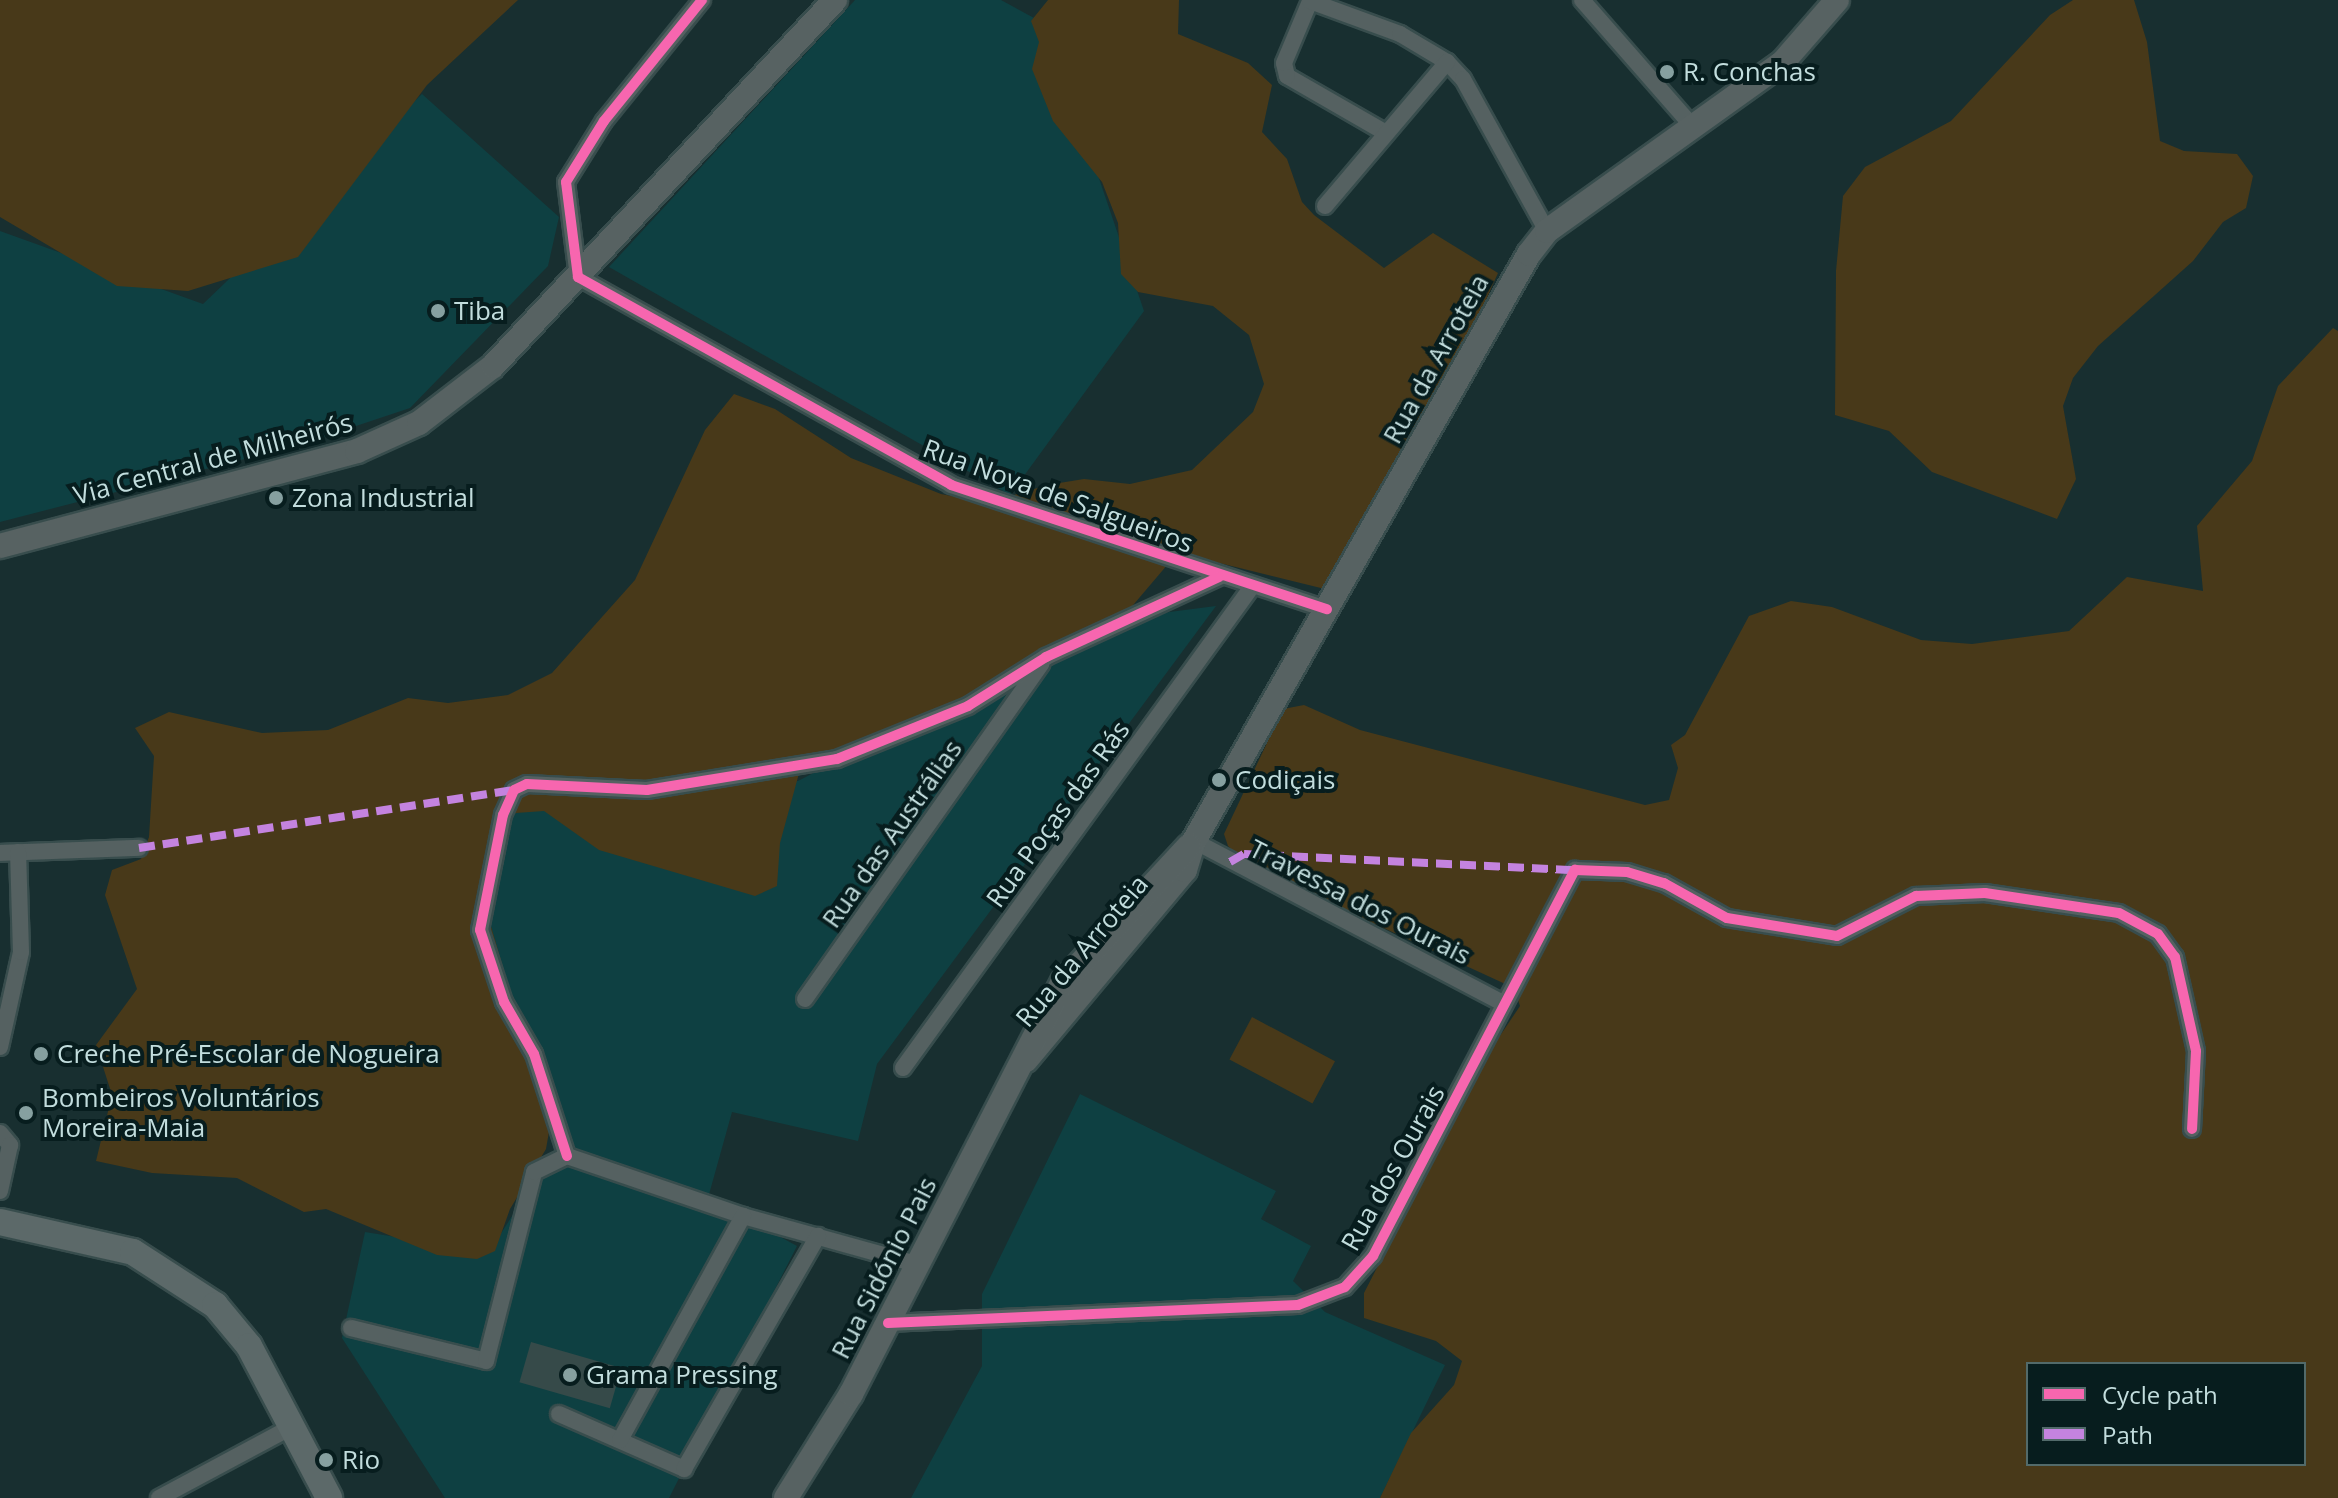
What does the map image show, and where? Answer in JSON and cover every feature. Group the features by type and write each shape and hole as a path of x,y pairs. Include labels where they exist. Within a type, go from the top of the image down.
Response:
{"main road":[{"name":"Via Central de Milheirós","path":"0,546 357,451 419,423 493,366 835,0"},
{"name":"Rua da Arroteia","path":"1026,1060 1155,911 1185,870 1194,841 1505,289 1547,231 1783,62 1837,0"},
{"name":"Rua Sidónio Pais","path":"786,1498 888,1323 916,1264 1026,1060"},
{"path":"0,1222 133,1252 165,1267 234,1326 293,1426 329,1498"}],"street":[{"path":"578,277 566,182 604,121 702,0"},
{"path":"1582,0 1693,127"},
{"path":"1386,133 1287,76 1284,63 1308,1 1411,39 1447,62 1463,79 1547,231"},
{"path":"1325,206 1447,62"},
{"name":"Rua Nova de Salgueiros","path":"578,277 925,473 1251,588 1327,609"},
{"path":"567,1156 534,1054 504,1002 480,930 503,815 514,790 527,784 647,790 837,759 968,706 1046,657 1219,577"},
{"name":"Rua Poças das Rás","path":"903,1068 1251,588"},
{"name":"Rua das Austrálias","path":"805,999 1046,657"},
{"name":"Travessa dos Ourais","path":"1194,841 1504,1004"},
{"path":"0,853 139,848"},
{"path":"0,1047 21,952 18,852"},
{"name":"Rua dos Ourais","path":"888,1323 1323,1299 1345,1287 1373,1256 1575,870 1627,872 1664,883 1727,918 1837,936 1916,896 1985,893 2119,913 2158,934 2175,957 2196,1051 2192,1129"},
{"path":"0,1133 10,1145 0,1191"},
{"path":"351,1328 486,1361 534,1172 567,1156 743,1216 916,1264"},
{"path":"620,1440 743,1216"},
{"path":"559,1414 684,1469 818,1236"},
{"path":"159,1498 293,1426"}],"shaded area":[{"path":"0,0 518,0 427,85 298,257 188,291 117,286 0,217"},
{"path":"855,0 1001,0 1047,25 1144,311 1010,495 609,267"},
{"path":"1048,0 1179,0 1178,34 1248,63 1272,85 1262,132 1287,159 1302,202 1314,215 1384,268 1433,233 1498,273 1461,356 1333,591 1191,556 1168,564 1123,617 906,730 801,766 780,843 777,886 755,896 599,850 544,811 516,813 503,823 489,887 490,923 550,1126 546,1149 510,1209 495,1251 477,1259 437,1255 326,1209 304,1212 237,1178 152,1173 96,1161 112,1095 96,1045 137,989 105,895 112,870 141,859 149,837 154,756 135,728 169,712 262,733 328,730 408,698 448,703 508,695 552,673 635,580 705,430 734,394 775,409 851,458 941,494 988,503 1047,485 1084,479 1130,484 1192,470 1253,412 1264,384 1249,335 1213,306 1138,292 1121,274 1118,223 1102,182 1053,121 1032,69 1039,42 1031,21"},
{"path":"2073,0 2134,0 2147,42 2160,141 2184,151 2237,154 2253,176 2246,208 2223,222 2193,261 2098,346 2073,378 2063,406 2076,479 2057,519 1932,472 1889,431 1835,415 1836,271 1843,196 1865,167 1951,121 2050,15"},
{"path":"422,94 559,217 548,266 410,408 302,444 0,522 0,231 203,304"},
{"path":"2333,328 2338,331 2338,1498 1380,1498 1411,1433 1454,1385 1462,1361 1436,1341 1364,1318 1364,1293 1481,1064 1520,1006 1514,988 1249,866 1228,846 1224,834 1283,709 1304,705 1360,730 1645,805 1669,800 1678,768 1671,745 1685,735 1749,616 1791,601 1832,607 1921,640 1972,644 2069,631 2127,577 2203,591 2197,526 2252,461 2278,386"},
{"path":"1216,606 877,1064 858,1141 732,1112 708,1198 797,1246 669,1498 445,1498 342,1338 365,1232 489,1252 555,1149 474,916 502,794 798,781 1107,620"},
{"path":"1252,1017 1335,1061 1312,1104 1229,1059"},
{"path":"1080,1094 1276,1191 1261,1219 1311,1246 1293,1281 1325,1312 1445,1365 1380,1498 911,1498 982,1366 982,1294"}],"building":[{"name":"Grama Pressing","path":"531,1342 621,1368 610,1408 519,1382"}],"marked path":[{"path":"139,848 514,790"},
{"path":"1230,862 1244,854 1575,870"}],"cycle path":[{"path":"702,0 604,121 566,182 578,277 951,485 1327,609"},
{"path":"567,1156 534,1054 504,1002 480,930 503,815 514,790 527,784 647,790 837,759 968,706 1046,657 1219,577"},
{"path":"888,1323 1298,1305 1345,1287 1373,1256 1575,870 1627,872 1664,883 1727,918 1837,936 1916,896 1985,893 2119,913 2158,934 2175,957 2196,1051 2192,1129"}],"place":[{"name":"R. Conchas","path":"1667,72"},
{"name":"Tiba","path":"438,311"},
{"name":"Zona Industrial","path":"276,498"},
{"name":"Codiçais","path":"1219,780"},
{"name":"Creche Pré-Escolar de Nogueira","path":"41,1054"},
{"name":"Bombeiros Voluntários Moreira-Maia","path":"26,1113"},
{"name":"Grama Pressing","path":"570,1375"},
{"name":"Rio","path":"326,1460"}]}
